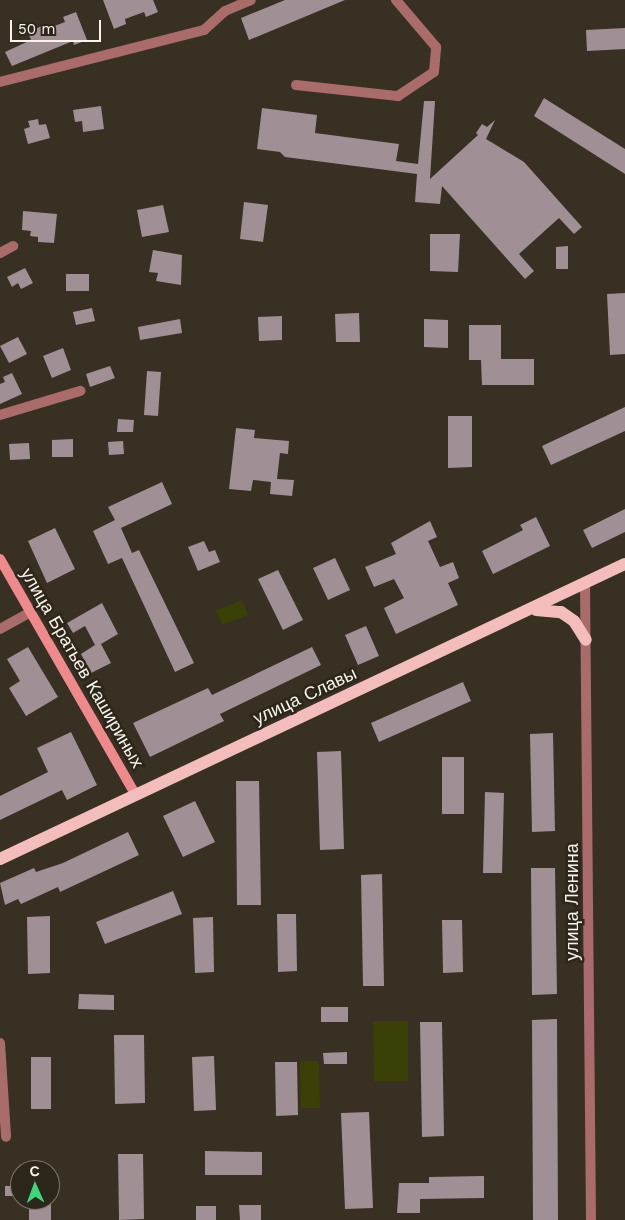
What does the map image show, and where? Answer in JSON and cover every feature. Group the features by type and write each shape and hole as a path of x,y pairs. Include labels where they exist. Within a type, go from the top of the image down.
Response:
{"main road":[{"name":"улица Братьев Кашириных","path":"0,559 135,794"},
{"name":"улица Славы","path":"0,859 625,564"},
{"path":"531,610 561,612 574,622 586,640"}],"street":[{"path":"0,82 204,30 225,11 251,0"},
{"path":"296,85 398,96 434,72 436,46 396,0"},
{"path":"0,253 13,246"},
{"path":"0,415 80,391"},
{"name":"улица Ленина","path":"584,584 590,1220"},
{"path":"0,629 31,612"},
{"path":"0,1043 6,1137"}],"green space":[{"path":"242,600 248,615 222,625 216,610"},
{"path":"373,1021 408,1021 408,1081 374,1081"},
{"path":"300,1061 319,1061 320,1108 301,1108"}],"building":[{"path":"103,0 153,0 158,12 146,17 144,12 125,19 126,24 114,29"},
{"path":"285,0 345,0 249,40 241,18"},
{"path":"76,12 87,40 74,45 73,41 12,66 5,52 31,40 28,32 42,26 44,30 65,22 63,17"},
{"path":"625,28 625,49 587,51 586,30"},
{"path":"544,98 625,149 625,174 534,116"},
{"path":"424,101 435,101 430,179 478,135 476,133 482,124 487,127 495,120 486,139 524,162 582,227 574,234 559,218 519,254 534,271 525,279 442,186 440,204 415,202 417,174 285,157 280,152 257,149 262,108 317,115 315,133 399,144 396,161 418,164"},
{"path":"101,106 104,129 83,132 82,121 75,122 73,110"},
{"path":"38,119 39,125 46,124 50,138 28,144 24,129 30,127 28,121"},
{"path":"244,202 268,205 263,242 240,239"},
{"path":"163,205 169,232 142,237 137,210"},
{"path":"23,211 57,214 54,243 38,242 38,237 30,236 31,231 22,230"},
{"path":"430,234 460,234 458,272 430,271"},
{"path":"568,246 568,269 556,269 556,247"},
{"path":"153,250 182,255 181,285 156,281 158,273 149,272"},
{"path":"25,268 33,283 21,289 18,283 12,287 7,277"},
{"path":"66,274 89,274 89,291 66,291"},
{"path":"625,293 625,354 610,355 607,294"},
{"path":"92,308 95,321 76,325 73,312"},
{"path":"359,313 360,342 336,342 335,314"},
{"path":"282,316 282,340 259,341 258,317"},
{"path":"180,319 182,333 140,340 138,327"},
{"path":"424,319 448,320 448,348 424,347"},
{"path":"469,325 501,325 501,359 534,359 534,385 482,385 481,360 469,360"},
{"path":"18,337 27,354 9,363 0,346"},
{"path":"63,348 71,370 52,378 43,356"},
{"path":"110,366 115,378 90,387 86,374"},
{"path":"147,371 161,372 158,416 144,415"},
{"path":"12,373 22,394 0,404 0,384 5,382 3,377"},
{"path":"625,407 625,431 551,465 542,446"},
{"path":"448,416 472,416 472,467 448,468"},
{"path":"118,419 134,420 133,432 117,432"},
{"path":"236,428 255,430 254,438 289,441 288,454 280,453 277,479 294,480 292,496 270,494 271,482 253,480 251,491 229,489"},
{"path":"73,439 73,457 52,457 52,440"},
{"path":"123,441 124,454 109,455 108,442"},
{"path":"29,443 30,459 10,460 9,444"},
{"path":"162,482 172,504 121,528 132,553 139,550 194,663 175,672 122,558 108,564 93,531 115,520 108,507"},
{"path":"625,509 625,532 592,548 583,530"},
{"path":"536,517 550,546 493,574 482,551 523,530 520,525"},
{"path":"430,521 437,537 428,541 440,567 453,562 459,578 448,583 458,605 396,634 384,608 404,598 394,579 374,587 365,567 396,554 391,543"},
{"path":"55,528 75,569 47,583 28,541"},
{"path":"204,541 209,552 215,550 220,562 198,571 188,547"},
{"path":"335,558 350,590 328,600 313,568"},
{"path":"278,570 303,620 283,630 258,579"},
{"path":"102,603 118,634 101,644 111,663 91,673 81,654 95,645 85,626 73,633 67,623"},
{"path":"366,626 379,656 358,665 345,635"},
{"path":"28,647 58,697 26,716 9,688 20,681 7,659"},
{"path":"312,647 321,665 220,714 224,721 150,757 133,723 208,688 212,695"},
{"path":"463,682 471,701 379,742 371,723"},
{"path":"71,732 97,785 67,800 62,790 0,820 0,796 48,772 37,748"},
{"path":"553,733 555,831 532,832 530,734"},
{"path":"341,751 344,849 320,850 317,752"},
{"path":"442,757 464,757 464,814 442,814"},
{"path":"236,781 259,781 261,905 237,905"},
{"path":"485,792 504,793 502,873 483,873"},
{"path":"195,801 215,842 183,857 163,816"},
{"path":"128,832 139,855 60,892 58,887 21,904 18,899 5,905 0,883 34,868 36,872 63,863"},
{"path":"531,868 555,868 557,994 532,995"},
{"path":"382,874 384,986 363,986 361,875"},
{"path":"173,891 182,914 105,944 96,922"},
{"path":"277,914 296,914 297,971 278,972"},
{"path":"50,916 50,973 28,974 27,917"},
{"path":"213,917 214,972 195,973 193,918"},
{"path":"442,920 462,920 463,972 443,973"},
{"path":"79,994 114,995 114,1010 78,1009"},
{"path":"321,1007 348,1007 348,1022 321,1022"},
{"path":"557,1019 558,1220 533,1220 532,1020"},
{"path":"420,1022 442,1022 444,1136 422,1137"},
{"path":"114,1035 144,1035 145,1103 115,1104"},
{"path":"347,1052 347,1064 324,1064 323,1053"},
{"path":"214,1056 216,1110 194,1111 192,1057"},
{"path":"31,1057 51,1057 51,1109 31,1109"},
{"path":"275,1062 297,1062 298,1115 276,1116"},
{"path":"369,1112 373,1208 345,1209 341,1113"},
{"path":"205,1151 262,1152 262,1175 205,1175"},
{"path":"118,1154 143,1154 144,1219 119,1220"},
{"path":"484,1176 484,1198 420,1199 420,1213 397,1213 399,1183 429,1183 429,1177"},
{"path":"5,1186 10,1186 10,1196 5,1196"},
{"path":"239,1205 261,1205 261,1220 240,1220"},
{"path":"196,1206 216,1206 216,1220 196,1220"},
{"path":"29,1210 51,1210 51,1220 29,1220"}]}
